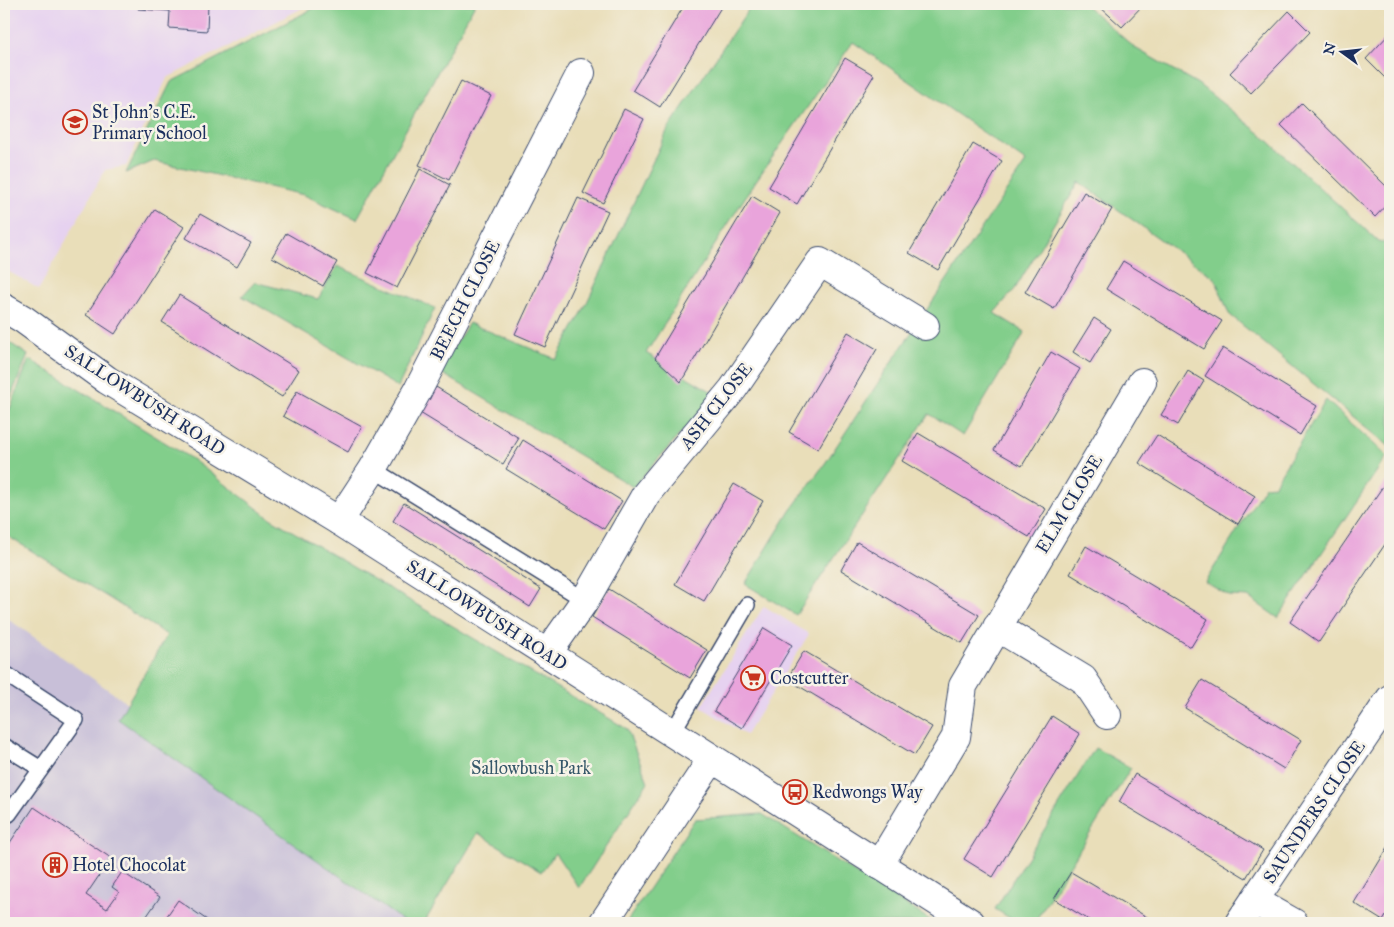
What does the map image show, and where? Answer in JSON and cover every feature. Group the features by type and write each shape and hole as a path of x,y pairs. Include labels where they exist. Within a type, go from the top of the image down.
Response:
{"street":[{"name":"BEECH CLOSE","path":"339,521 373,469 443,343 581,73"},
{"name":"ASH CLOSE","path":"547,654 585,600 646,494 733,389 820,262 925,326"},
{"name":"SALLOWBUSH ROAD","path":"4,308 23,319 107,380 339,521 971,923"},
{"name":"ELM CLOSE","path":"879,865 956,736 963,686 1142,382"},
{"path":"997,627 1084,678 1107,715"},
{"name":"SAUNDERS CLOSE","path":"1239,923 1390,699"},
{"path":"603,923 712,759"},
{"name":"SAUNDERS CLOSE","path":"1255,901 1294,923"}],"lane":[{"path":"373,469 585,600"},
{"path":"672,733 747,605"},
{"path":"4,672 76,720 10,814 4,810"},
{"path":"4,746 41,769"}],"shaded area":[{"name":"St John's C.E. Primary School","path":"4,4 310,4 167,78 126,166 105,170 39,289 4,269"},
{"path":"764,606 809,634 746,735 701,707"},
{"path":"4,616 260,797 409,923 4,923"}],"green space":[{"path":"322,4 475,4 357,219 304,195 154,161 126,173 171,82"},
{"path":"752,4 1084,4 1135,48 1198,84 1263,136 1378,241 1390,244 1390,447 1229,314 1215,278 1079,182 1015,289 994,313 1025,332 963,436 929,414 796,615 745,584 790,511 826,462 1026,162 853,42 753,185 646,353 716,394 633,487 438,371 469,323 556,359 583,311 668,129"},
{"path":"337,266 435,308 398,387 242,296 255,282 318,299"},
{"path":"4,339 28,355 4,413"},
{"name":"Sallowbush Park","path":"29,359 192,459 270,518 627,729 648,782 579,888 555,853 541,872 478,833 424,923 406,923 118,719 167,635 4,534 4,424"},
{"path":"1326,400 1387,456 1278,618 1248,597 1229,596 1205,582 1265,486 1274,485"},
{"path":"1095,748 1131,768 1034,923 1018,923 995,909"},
{"path":"762,814 935,923 626,923 695,819"}],"building":[{"path":"139,4 208,4 207,31 169,28 170,11 138,9"},
{"path":"685,4 723,4 660,107 633,90"},
{"path":"1102,4 1144,4 1122,27 1099,6"},
{"path":"1289,11 1310,32 1251,93 1230,73"},
{"path":"1390,33 1390,74 1386,79 1366,59"},
{"path":"845,58 874,75 797,204 769,187"},
{"path":"461,81 491,96 449,180 419,165"},
{"path":"1302,103 1390,190 1390,201 1375,217 1281,125"},
{"path":"624,109 644,119 603,203 583,193"},
{"path":"973,144 1002,161 938,270 909,253"},
{"path":"420,169 450,185 397,288 367,273"},
{"path":"1084,192 1112,209 1054,309 1025,292"},
{"path":"752,196 780,213 681,382 655,358"},
{"path":"578,198 608,211 545,347 515,334"},
{"path":"155,209 184,227 115,334 86,315"},
{"path":"200,214 251,243 237,267 186,238"},
{"path":"286,233 337,262 323,286 272,257"},
{"path":"1123,261 1222,321 1204,349 1106,289"},
{"path":"179,295 299,370 282,397 162,322"},
{"path":"1094,318 1111,329 1090,363 1073,352"},
{"path":"848,332 877,349 818,449 789,432"},
{"path":"1223,348 1317,406 1300,435 1205,376"},
{"path":"1051,352 1080,369 1022,466 994,450"},
{"path":"1188,371 1204,381 1178,425 1161,415"},
{"path":"436,387 519,438 503,464 420,413"},
{"path":"297,391 362,427 348,452 283,416"},
{"path":"918,433 1046,509 1029,537 902,461"},
{"path":"1157,435 1255,496 1238,524 1139,463"},
{"path":"523,440 622,501 604,529 506,469"},
{"path":"1390,476 1390,537 1319,642 1290,622"},
{"path":"734,484 763,501 704,601 675,584"},
{"path":"404,503 541,589 530,607 393,521"},
{"path":"857,542 979,615 962,643 841,570"},
{"path":"1086,546 1208,619 1191,647 1070,574"},
{"path":"609,589 707,650 690,678 592,617"},
{"name":"Costcutter","path":"764,628 792,645 742,728 714,711"},
{"path":"804,651 932,727 915,755 787,679"},
{"path":"1202,680 1301,740 1284,769 1185,708"},
{"path":"1052,716 1080,734 993,877 964,859"},
{"path":"1135,774 1263,850 1246,878 1119,802"},
{"name":"Hotel Chocolat","path":"34,807 111,858 86,895 107,909 119,892 112,887 122,872 160,897 142,923 4,923 4,840 9,844"},
{"path":"1390,844 1390,909 1383,921 1354,903"},
{"path":"1071,872 1157,923 1094,923 1054,899"},
{"name":"Hotel Chocolat","path":"178,900 207,920 205,923 162,923"}],"place":[{"name":"St John's C.E. Primary School","path":"75,122"},
{"name":"Costcutter","path":"753,678"},
{"name":"Redwongs Way","path":"795,792"},
{"name":"Hotel Chocolat","path":"55,865"}]}
